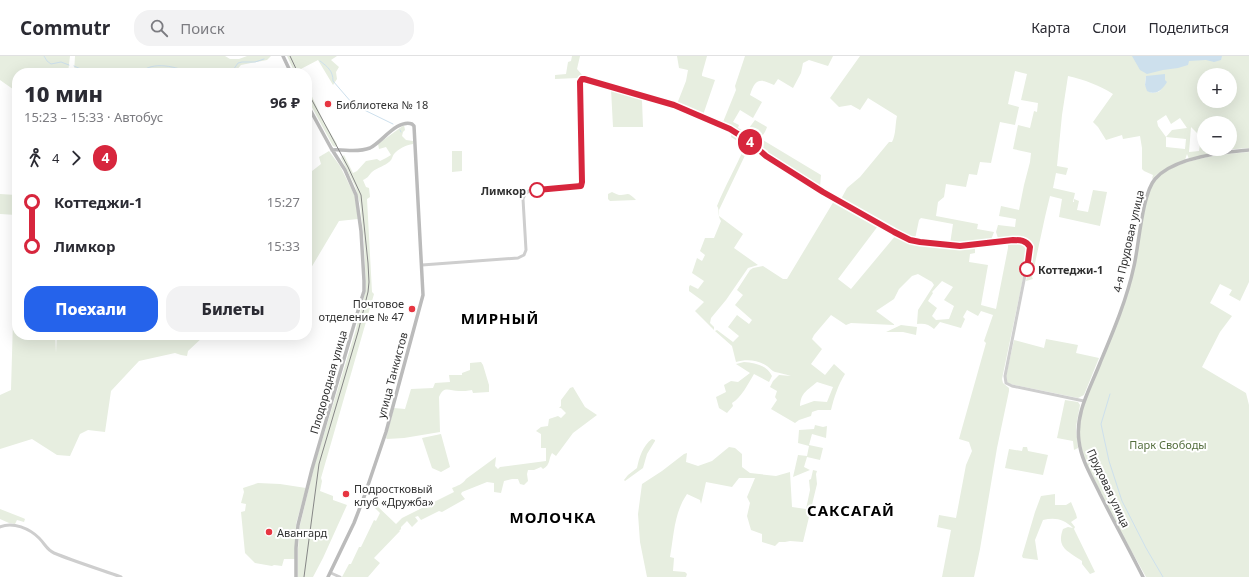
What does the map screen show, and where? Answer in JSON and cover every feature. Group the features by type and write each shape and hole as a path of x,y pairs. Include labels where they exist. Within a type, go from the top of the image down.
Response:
{"main road":[{"path":"283,56 289,68"},
{"name":"Плодородная улица","path":"296,577 297,538 300,517 312,469 364,292 362,243 356,195 347,174 312,113"},
{"name":"улица Танкистов","path":"328,577 360,510 386,432 423,299 424,289 414,131 412,124 404,123 397,127 370,148 354,151 332,150"},
{"name":"4-я Прудовая улица","path":"1084,402 1130,284 1148,190 1153,181 1169,169 1186,162 1224,152 1249,150"},
{"path":"339,160 340,154 345,151"},
{"name":"Прудовая улица","path":"1084,402 1081,409 1078,427 1082,457 1144,577"}],"street":[{"path":"422,265 518,258 524,255 526,250 523,199 525,194 530,190 581,186 580,82 582,79 674,105 730,129 749,141 766,156 823,192 910,240 960,246 1020,240 1028,244 1030,247 1027,269 1005,376 1006,383 1012,386 1084,402"},
{"path":"0,527 9,525 26,529 40,538 50,551 121,577"},
{"path":"330,573 340,577"}],"green space":[{"path":"0,56 70,56 69,68 12,68 12,88 0,80"},
{"path":"75,56 225,56 230,59 239,59 247,56 271,56 267,60 241,65 238,68 74,68"},
{"path":"287,56 337,56 331,60 339,67 336,72 337,79 333,85 318,60 303,68 293,68"},
{"path":"572,56 580,56 577,69 584,77 579,80 577,78 555,79 555,75 566,74 568,62 571,61"},
{"path":"677,56 707,56 702,76 715,80 703,115 677,104 686,81 688,70 679,68"},
{"path":"745,56 833,56 828,66 809,60 803,63 801,73 793,88 778,79 774,85 765,81 759,81 756,83 750,95 762,102 753,118 740,110 733,122 739,125 738,128 746,132 755,120 767,127 762,136 754,138 748,137 724,125 723,122 736,90 735,86"},
{"path":"860,56 1249,56 1249,148 1237,149 1237,116 1197,116 1197,133 1191,127 1189,152 1197,151 1197,156 1201,156 1189,159 1187,154 1185,160 1164,170 1152,179 1153,175 1142,169 1142,148 1140,136 1123,139 1122,135 1106,140 1093,122 1113,94 1092,83 1068,76 1062,115 1057,166 1068,168 1066,175 1056,173 1053,188 1075,193 1073,202 1074,199 1079,201 1077,210 1088,212 1093,190 1107,192 1100,226 1059,217 1062,199 1050,196 1032,277 1033,279 1026,281 1032,251 1030,243 1021,239 998,238 996,232 998,225 1015,227 1016,219 999,216 1001,206 1019,210 1030,162 1031,153 1013,149 1018,125 1030,128 1034,111 1037,112 1038,103 1021,100 1027,74 1015,71 1008,104 1019,107 1015,125 1000,122 991,163 980,162 977,175 969,174 966,187 946,184 944,197 938,202 936,216 978,224 977,229 994,232 991,240 950,244 953,224 921,218 919,220 915,239 913,239 841,199 847,188 860,177 889,142 892,142 895,133 897,116 868,98 860,110 851,105 839,107 830,98","holes":["1146,76 1164,76 1163,85 1160,91 1151,93 1145,85","1166,115 1171,124 1180,118 1187,128 1172,130 1166,137 1158,126 1157,121","1166,137 1186,139 1185,149 1166,147"]},
{"path":"611,89 641,97 643,127 613,127"},
{"path":"312,97 337,144 336,147 333,146 312,107"},
{"path":"404,125 405,130 402,136 406,140 413,141 413,144 398,150 386,165 374,170 363,180 366,187 369,188 370,197 367,199 372,292 374,294 321,478 322,481 320,491 333,496 333,500 347,505 313,577 298,577 300,525 314,467 356,329 366,289 364,241 360,204 355,186 341,158 344,155 353,173 357,171 366,161 377,159 380,161 386,158 391,155 386,147 379,149 378,144"},
{"path":"732,132 750,143 719,210 719,215 717,206 745,146 731,137"},
{"path":"761,139 821,175 820,187 767,155 768,151 751,140"},
{"path":"329,151 340,166 355,196 358,219 339,221 312,266 312,171 321,164 319,157"},
{"path":"452,151 462,151 462,171 452,172"},
{"name":"Парк Свободы","path":"1249,152 1249,282 1240,301 1229,295 1232,290 1220,284 1210,303 1232,316 1220,332 1202,367 1246,393 1249,405 1249,577 1146,577 1122,534 1083,457 1080,434 1082,410 1125,301 1147,201 1150,190 1155,181 1157,178 1176,166 1213,156 1237,156 1237,153"},
{"path":"612,192 619,195 629,194 636,200 610,201 608,199 608,194"},
{"path":"0,194 12,195 12,215 0,214"},
{"path":"834,201 837,201 876,223 878,226 838,279 851,289 896,235 922,244 943,247 1012,242 1021,242 1026,244 1029,250 1002,379 1003,383 1009,388 1009,391 997,448 974,577 942,577 951,530 937,527 939,515 956,518 966,465 972,451 969,442 959,439 986,343 984,341 993,315 981,311 978,316 967,310 963,317 965,319 961,328 940,322 934,329 926,324 917,324 918,310 934,285 932,282 918,274 912,276 899,289 894,299 876,311 895,325 851,323 846,325 831,315 812,339 822,349 811,364 825,375 834,364 845,374 836,392 831,410 818,410 812,412 811,416 795,423 771,409 777,400 775,397 777,391 770,387 773,381 779,375 791,376 775,372 764,364 756,361 748,360 736,362 732,346 715,331 717,330 733,342 739,336 728,327 737,315 749,324 752,320 735,305 743,295 737,290 750,270 763,266 783,279 787,279","holes":["1008,244 996,309 981,305 988,265 969,262 970,254 975,253 975,248","942,281 953,287 944,300 954,306 949,319 936,320 932,316 937,308 928,301 933,293 932,292","817,382 833,387 827,402 814,401 800,406 803,395"]},
{"path":"719,216 743,234 734,248 758,265 748,268 726,300 711,318 710,323 714,327 714,330 695,311 704,302 689,291 689,287 690,285 698,289 704,281 692,273 697,258 702,261 705,255 700,251 705,238 714,238 721,221"},
{"path":"901,325 917,327 916,335 903,332 886,332"},
{"path":"1046,339 1078,345 1076,353 1099,358 1084,395 1078,398 1010,384 1007,382 1006,376 1014,340 1044,348"},
{"path":"12,340 55,340 56,353 57,340 200,340 188,351 187,356 175,353 139,361 111,391 105,432 88,430 80,434 70,456 57,455 32,439 0,449 0,395 11,390"},
{"path":"481,362 489,385 489,392 473,393 472,390 443,391 439,397 440,432 404,438 386,438 394,408 405,409 411,389 433,388 435,383 450,382 449,375 462,375 462,373 470,370 470,363"},
{"path":"744,362 764,367 772,376 769,382 754,374 741,394 732,403 733,406 727,413 719,408 716,397 726,392 724,385 731,381 738,382 750,373 736,364"},
{"path":"573,387 585,407 597,415 573,433 556,456 552,453 546,467 543,469 541,467 534,470 528,470 528,481 524,485 520,484 518,479 504,481 501,493 494,492 494,483 487,482 462,492 461,494 465,499 442,512 439,511 421,520 418,516 415,517 418,521 412,527 407,521 401,527 400,531 374,558 380,563 368,577 342,577 349,564 351,564 359,547 361,547 374,520 376,521 380,513 372,505 374,503 396,524 402,518 454,492 452,488 462,484 466,479 496,457 495,466 498,469 500,467 546,461 546,448 541,448 541,434 536,431 541,427 548,426 549,419 558,416 561,418 566,413 559,408 561,406 561,400 570,388"},
{"path":"1065,400 1078,402 1080,405 1076,427 1078,448 1074,450 1073,441 1057,438"},
{"path":"815,425 823,427 827,426 826,438 812,434 809,445 823,448 820,460 807,457 804,467 810,470 793,477 798,455 807,456 809,446 798,443 799,430 814,429"},
{"path":"441,434 450,467 441,472 432,468 422,438"},
{"path":"652,439 655,441 647,454 643,468 625,481 624,480 628,475 637,468 644,448"},
{"path":"729,447 735,448 742,454 742,467 750,473 776,476 790,472 792,507 806,509 810,490 809,480 811,479 813,470 817,471 817,484 803,542 779,542 775,546 762,542 762,534 751,530 747,516 750,503 747,497 755,478 739,478 732,487 706,482 701,504 700,500 687,494 679,509 675,524 670,557 674,558 673,571 685,572 687,574 686,577 647,577 640,542 638,514 642,484 684,454 687,453 686,462 698,466 712,461"},
{"path":"1023,447 1027,447 1028,451 1048,455 1043,475 1005,468 1009,449 1022,451"},
{"name":"Авангард","path":"258,483 280,484 306,488 296,524 295,559 284,559 282,566 255,563 245,553 241,512 245,511 246,504 241,503 244,492 243,488"},
{"path":"1055,494 1055,505 1066,505 1071,502 1077,518 1071,522 1075,527 1074,529 1095,572 1090,574 1082,564 1082,561 1062,545 1061,535 1063,529 1068,527 1073,528 1059,520 1043,520 1035,540 1038,560 1023,558 1022,556 1041,496"},
{"path":"0,509 25,519 24,522 17,520 15,524 0,519"}],"water":[{"path":"1132,56 1222,56 1221,60 1214,62 1206,60 1189,61 1188,65 1147,74 1140,70"},
{"path":"1165,74 1165,80 1167,82 1161,90 1153,93 1147,91 1145,85 1146,76"}],"waterway":[{"path":"44,56 51,64 61,62 69,65"},
{"path":"234,68 238,63 255,62 264,59"},
{"path":"320,61 330,70 333,81 352,103"},
{"path":"74,66 79,68"},
{"path":"148,68 158,66 176,68"},
{"path":"354,105 393,124"},
{"path":"1110,394 1101,424 1109,461 1122,501 1163,577"}],"tram line":[{"path":"290,56 296,68"},
{"path":"304,577 319,464 358,332 369,282 361,195 348,167 312,100"}],"bus line":[{"name":"4","path":"537,190 581,186 580,82 584,79 683,108 730,129 749,141 766,156 811,183 823,192 910,240 950,246 1013,240 1026,242 1030,247 1027,269"}],"place":[{"name":"Библиотека № 18","path":"328,104"},
{"name":"Лимкор","path":"537,190"},
{"name":"Коттеджи-1","path":"1027,269"},
{"name":"Почтовое отделение № 47","path":"412,309"},
{"name":"Подростковый клуб «Дружба»","path":"346,494"},
{"name":"Авангард","path":"269,532"}],"district":[{"name":"МИРНЫЙ","path":"500,318"},
{"name":"САКСАГАЙ","path":"851,510"},
{"name":"МОЛОЧКА","path":"553,517"}]}
